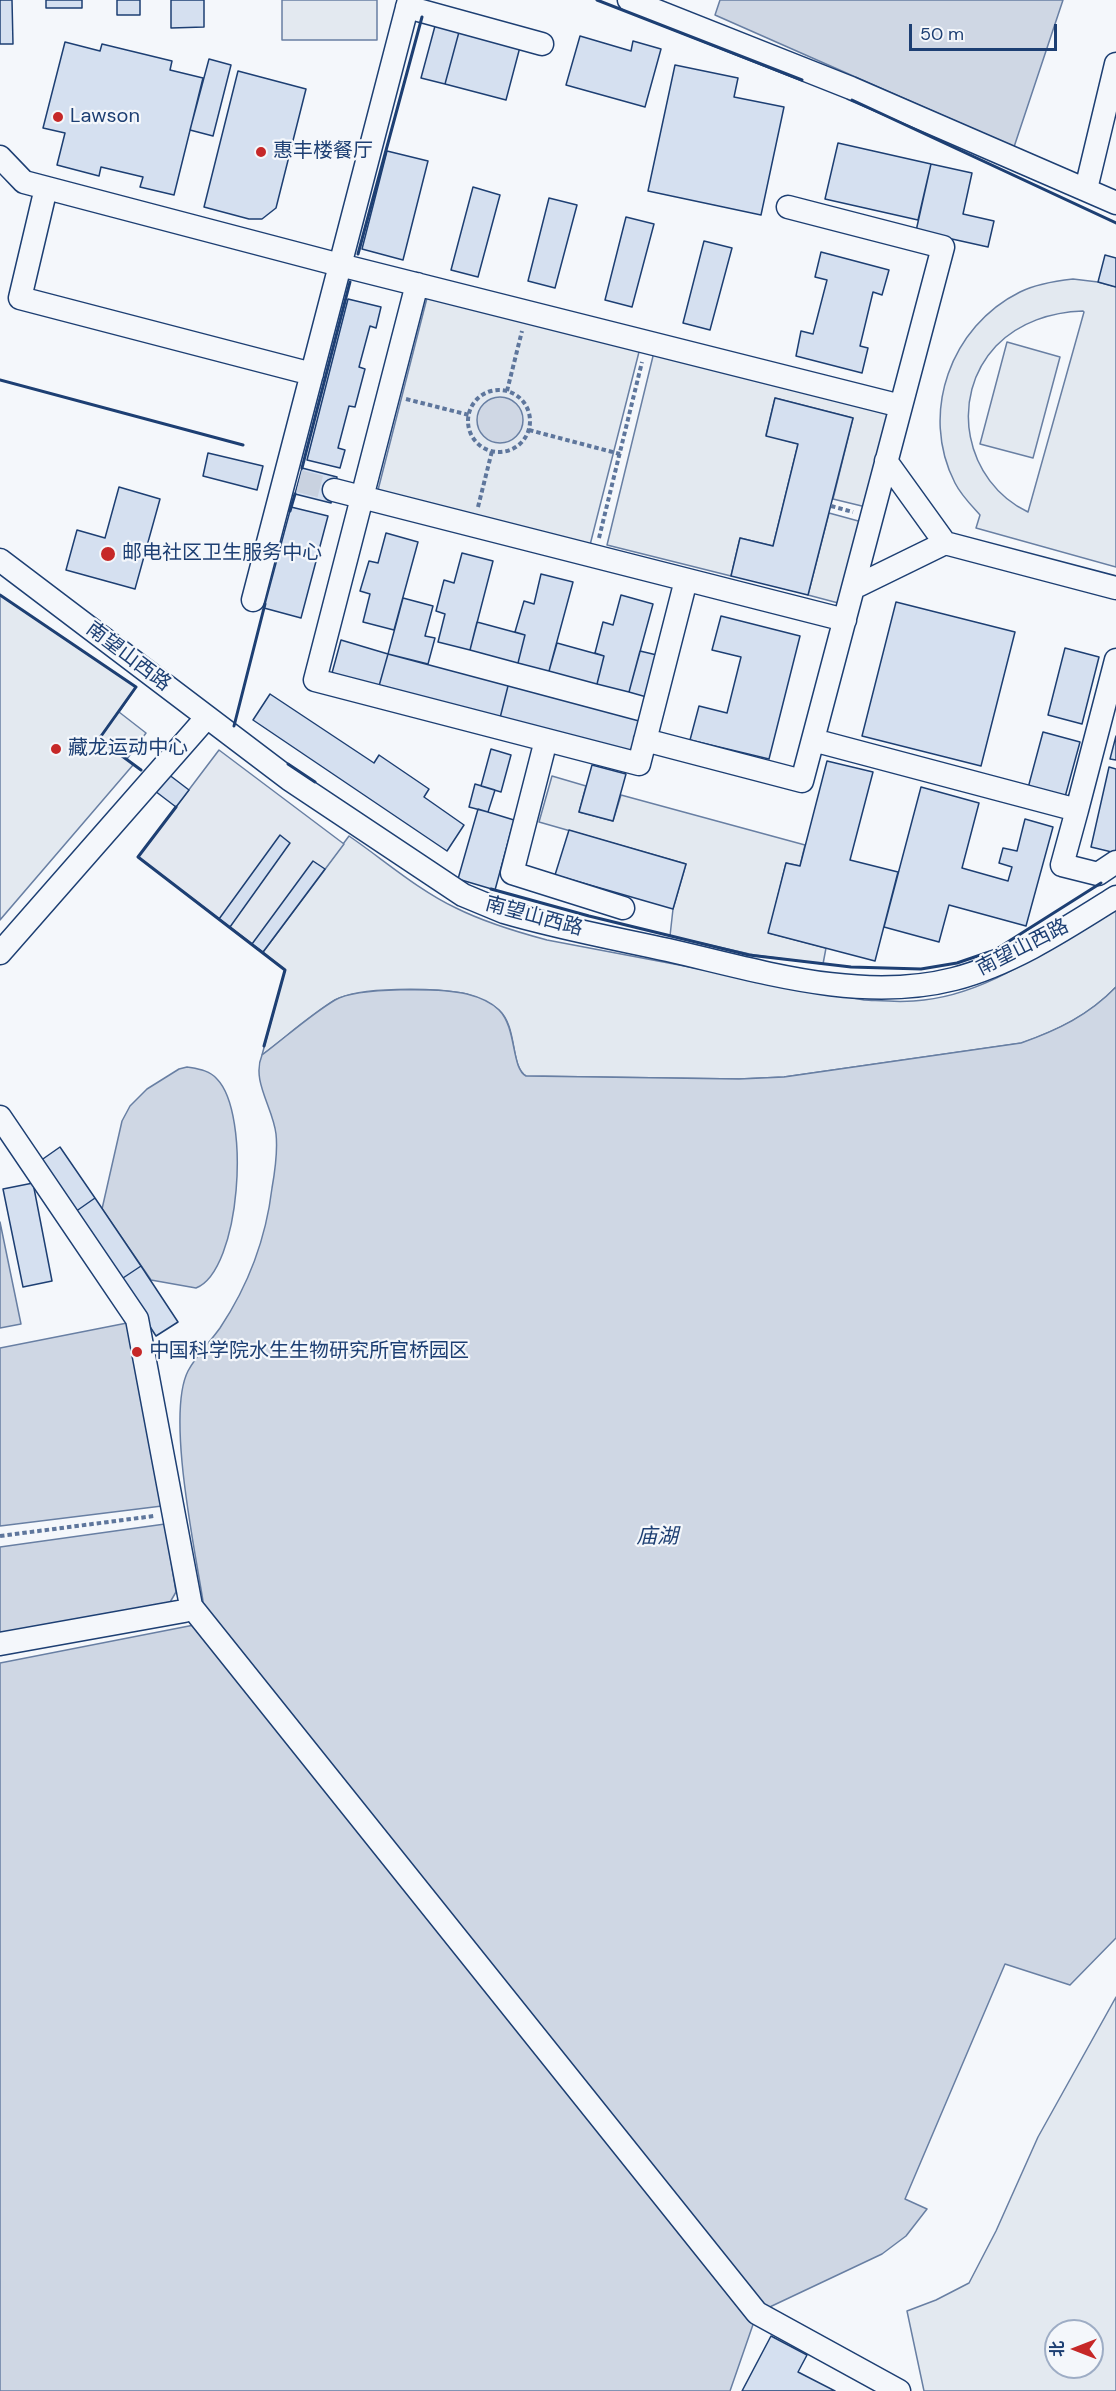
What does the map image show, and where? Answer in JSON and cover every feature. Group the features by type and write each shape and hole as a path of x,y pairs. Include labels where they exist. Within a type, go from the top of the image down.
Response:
{"street":[{"path":"629,0 851,88 1116,203"},
{"path":"253,600 292,479 312,374 408,3 542,44"},
{"path":"1086,189 1116,64"},
{"path":"0,157 24,182 340,265 901,406"},
{"path":"46,188 20,298 312,374"},
{"path":"645,740 802,782 943,247 788,207"},
{"path":"417,284 315,680 639,764 686,580"},
{"path":"886,461 945,543 1116,588"},
{"path":"334,490 845,620"},
{"path":"853,588 945,543"},
{"name":"南望山西路","path":"0,560 289,779 463,895 531,920 787,977 896,989 952,980 1004,962 1116,897"},
{"path":"1116,660 1062,866 1098,874 1116,862"},
{"path":"0,953 207,717"},
{"path":"546,740 512,873 623,908"},
{"path":"813,740 1077,810"},
{"path":"0,1117 137,1319 191,1606 757,2313 899,2391"},
{"path":"0,1644 183,1611 191,1606"}],"path":[{"path":"507,391 527,312"},
{"path":"595,556 647,342"},
{"path":"507,391 523,402 528,410 529,430 524,440 516,447 507,451 492,451 477,443 471,434 469,415 473,405 488,392 507,391"},
{"path":"388,395 469,415"},
{"path":"529,430 620,454"},
{"path":"474,526 492,451"},
{"path":"0,1536 174,1514"}],"shaded area":[{"path":"282,0 377,0 377,40 282,40"},
{"path":"1073,279 1116,287 1116,567 976,528 980,515 955,483 945,456 940,428 942,401 948,374 960,349 976,326 996,307 1026,289","holes":["1084,312 1028,512 1007,498 990,481 978,460 970,437 968,413 972,389 981,367 996,346 1015,331 1048,316"]},
{"path":"428,294 640,348 590,545 378,490"},
{"path":"1007,342 1060,357 1033,458 980,444"},
{"path":"654,352 890,411 866,507 833,499 853,418 775,398 766,435 798,444 773,546 740,538 731,576 607,545"},
{"path":"829,513 862,522 842,604 808,595"},
{"name":"藏龙运动中心","path":"0,595 136,687 119,712 146,733 127,759 133,765 0,920"},
{"path":"219,750 344,844 263,952 138,857"},
{"path":"552,776 586,786 579,812 613,821 621,795 805,845 800,866 786,863 769,933 826,948 823,964 754,955 670,936 673,909 686,864 539,822"},
{"path":"349,836 442,901 478,918 512,930 547,940 864,1000 917,1001 976,987 1048,949 1116,905 1116,987 1084,1014 1048,1033 1022,1043 784,1077 739,1079 526,1076 518,1064 509,1026 499,1010 476,997 434,990 378,990 346,995 326,1006 262,1055 285,970 263,952"},
{"path":"1116,1997 1116,2391 924,2391 907,2311 936,2300 969,2283 996,2231 1038,2137"}],"water":[{"path":"720,0 1063,0 1014,147 715,15"},
{"path":"505,397 517,403 522,411 522,429 517,437 509,442 495,443 487,440 480,433 477,415 480,407 487,400"},
{"name":"庙湖","path":"1116,987 1116,1938 1070,1985 1005,1964 905,2199 927,2209 906,2236 882,2254 757,2313 730,2391 0,2391 0,1663 194,1625 203,1601 184,1483 180,1418 182,1391 191,1365 220,1328 239,1295 254,1261 265,1225 275,1168 277,1141 259,1075 262,1055 316,1012 346,996 380,991 439,991 467,994 489,1002 499,1010 509,1027 518,1065 526,1076 739,1079 784,1077 1021,1043 1048,1033 1084,1014"},
{"path":"187,1067 203,1070 214,1076 228,1097 234,1124 237,1156 236,1190 223,1253 211,1275 196,1288 151,1280 102,1209 122,1121 130,1106 147,1089 179,1069"},
{"path":"0,1222 21,1324 0,1328"},
{"path":"127,1323 162,1506 0,1526 0,1348"},
{"path":"165,1524 176,1592 169,1604 0,1633 0,1547"}],"building":[{"path":"0,0 12,0 13,44 0,44"},
{"path":"46,0 82,0 82,8 46,8"},
{"path":"117,0 140,0 140,15 117,15"},
{"path":"171,0 204,0 204,27 171,28"},
{"path":"435,26 459,32 445,84 421,78"},
{"path":"459,32 520,47 506,100 445,84"},
{"path":"580,36 631,51 633,41 661,49 645,107 566,85"},
{"path":"65,42 100,51 102,44 172,61 170,70 203,78 174,195 140,187 143,177 101,167 99,176 57,165 65,133 43,128"},
{"path":"209,59 231,65 213,136 190,130"},
{"path":"675,65 738,78 734,97 784,107 761,215 648,191"},
{"path":"238,71 306,89 276,208 262,219 249,219 204,207"},
{"path":"838,143 931,164 918,220 825,199"},
{"path":"387,151 428,161 403,260 362,249"},
{"path":"931,164 972,173 963,214 994,221 988,247 916,231"},
{"path":"473,187 500,195 478,277 451,270"},
{"path":"549,198 577,205 555,288 528,281"},
{"path":"626,217 654,224 632,307 605,300"},
{"path":"704,241 732,248 710,330 683,323"},
{"path":"821,252 889,270 882,295 873,292 860,346 868,348 862,373 796,356 801,331 813,334 827,280 815,277"},
{"path":"1105,255 1116,258 1116,287 1098,282"},
{"path":"348,299 381,307 376,328 370,326 359,367 365,369 355,407 349,406 338,448 345,450 340,468 307,460"},
{"path":"775,398 853,418 808,595 731,576 740,538 773,546 798,444 766,436"},
{"path":"208,453 263,466 257,490 203,476"},
{"path":"302,468 337,477 331,503 295,494"},
{"name":"邮电社区卫生服务中心","path":"119,487 160,499 135,589 66,570 77,530 105,538"},
{"path":"291,507 328,516 301,618 264,608"},
{"path":"386,533 418,542 394,630 363,622 370,594 360,591 369,561 378,563"},
{"path":"462,553 493,561 470,650 438,642 445,614 436,611 444,580 454,583"},
{"path":"541,574 573,582 549,671 518,663 525,635 515,632 524,601 534,604"},
{"path":"621,595 653,604 629,692 597,684 604,656 595,653 603,622 613,625"},
{"path":"403,598 433,606 425,636 435,638 428,664 388,654"},
{"path":"896,602 1015,632 981,766 862,736"},
{"path":"721,616 800,636 769,759 690,740 699,706 727,713 741,657 712,650"},
{"path":"477,622 525,635 518,663 470,650"},
{"path":"341,640 388,654 379,686 332,673"},
{"path":"557,643 604,656 597,684 549,671"},
{"path":"1065,648 1099,657 1082,724 1048,715"},
{"path":"640,651 661,656 650,698 629,692"},
{"path":"388,654 508,686 500,718 379,686"},
{"path":"508,686 639,721 631,753 500,718"},
{"path":"270,694 374,763 379,755 429,789 424,797 464,825 447,851 253,720"},
{"path":"1043,732 1080,742 1065,797 1028,788"},
{"path":"1116,736 1116,760 1110,759"},
{"path":"491,749 511,755 501,792 481,786"},
{"path":"827,761 873,772 850,860 898,872 875,961 768,933 786,863 800,866"},
{"path":"592,765 626,774 613,821 579,812"},
{"path":"1109,767 1116,769 1116,853 1091,847"},
{"path":"168,774 189,790 176,807 155,791"},
{"path":"475,784 495,790 488,812 469,807"},
{"path":"921,787 979,803 962,868 1008,881 1012,867 999,863 1003,848 1017,851 1025,819 1053,827 1026,926 949,905 939,942 884,927"},
{"path":"478,809 514,820 495,890 458,879"},
{"path":"569,830 686,864 673,909 555,875"},
{"path":"280,835 290,843 230,927 219,919"},
{"path":"313,861 325,869 263,952 252,944"},
{"path":"60,1147 95,1198 75,1212 40,1161"},
{"path":"33,1183 52,1281 23,1287 3,1189"},
{"path":"95,1198 141,1266 120,1280 75,1212"},
{"path":"141,1266 178,1322 156,1336 120,1280"},
{"path":"771,2336 807,2355 798,2372 835,2391 742,2391"}],"tunnel":[{"path":"299,481 334,490"}],"wall":[{"path":"597,0 802,80"},
{"path":"358,254 422,17"},
{"path":"852,100 1116,223"},
{"path":"302,468 350,282"},
{"path":"0,380 243,445"},
{"path":"290,511 295,494"},
{"path":"0,595 136,687 99,739 141,770"},
{"path":"234,726 265,604"},
{"path":"288,764 315,782"},
{"path":"176,807 138,857 285,970 264,1046"},
{"path":"491,889 589,916 749,955 851,967 921,969 957,963 995,950 1101,883"}],"place":[{"name":"Lawson","path":"58,117"},
{"name":"惠丰楼餐厅","path":"261,152"},
{"name":"邮电社区卫生服务中心","path":"108,554"},
{"name":"藏龙运动中心","path":"56,749"},
{"name":"中国科学院水生生物研究所官桥园区","path":"137,1352"}]}
